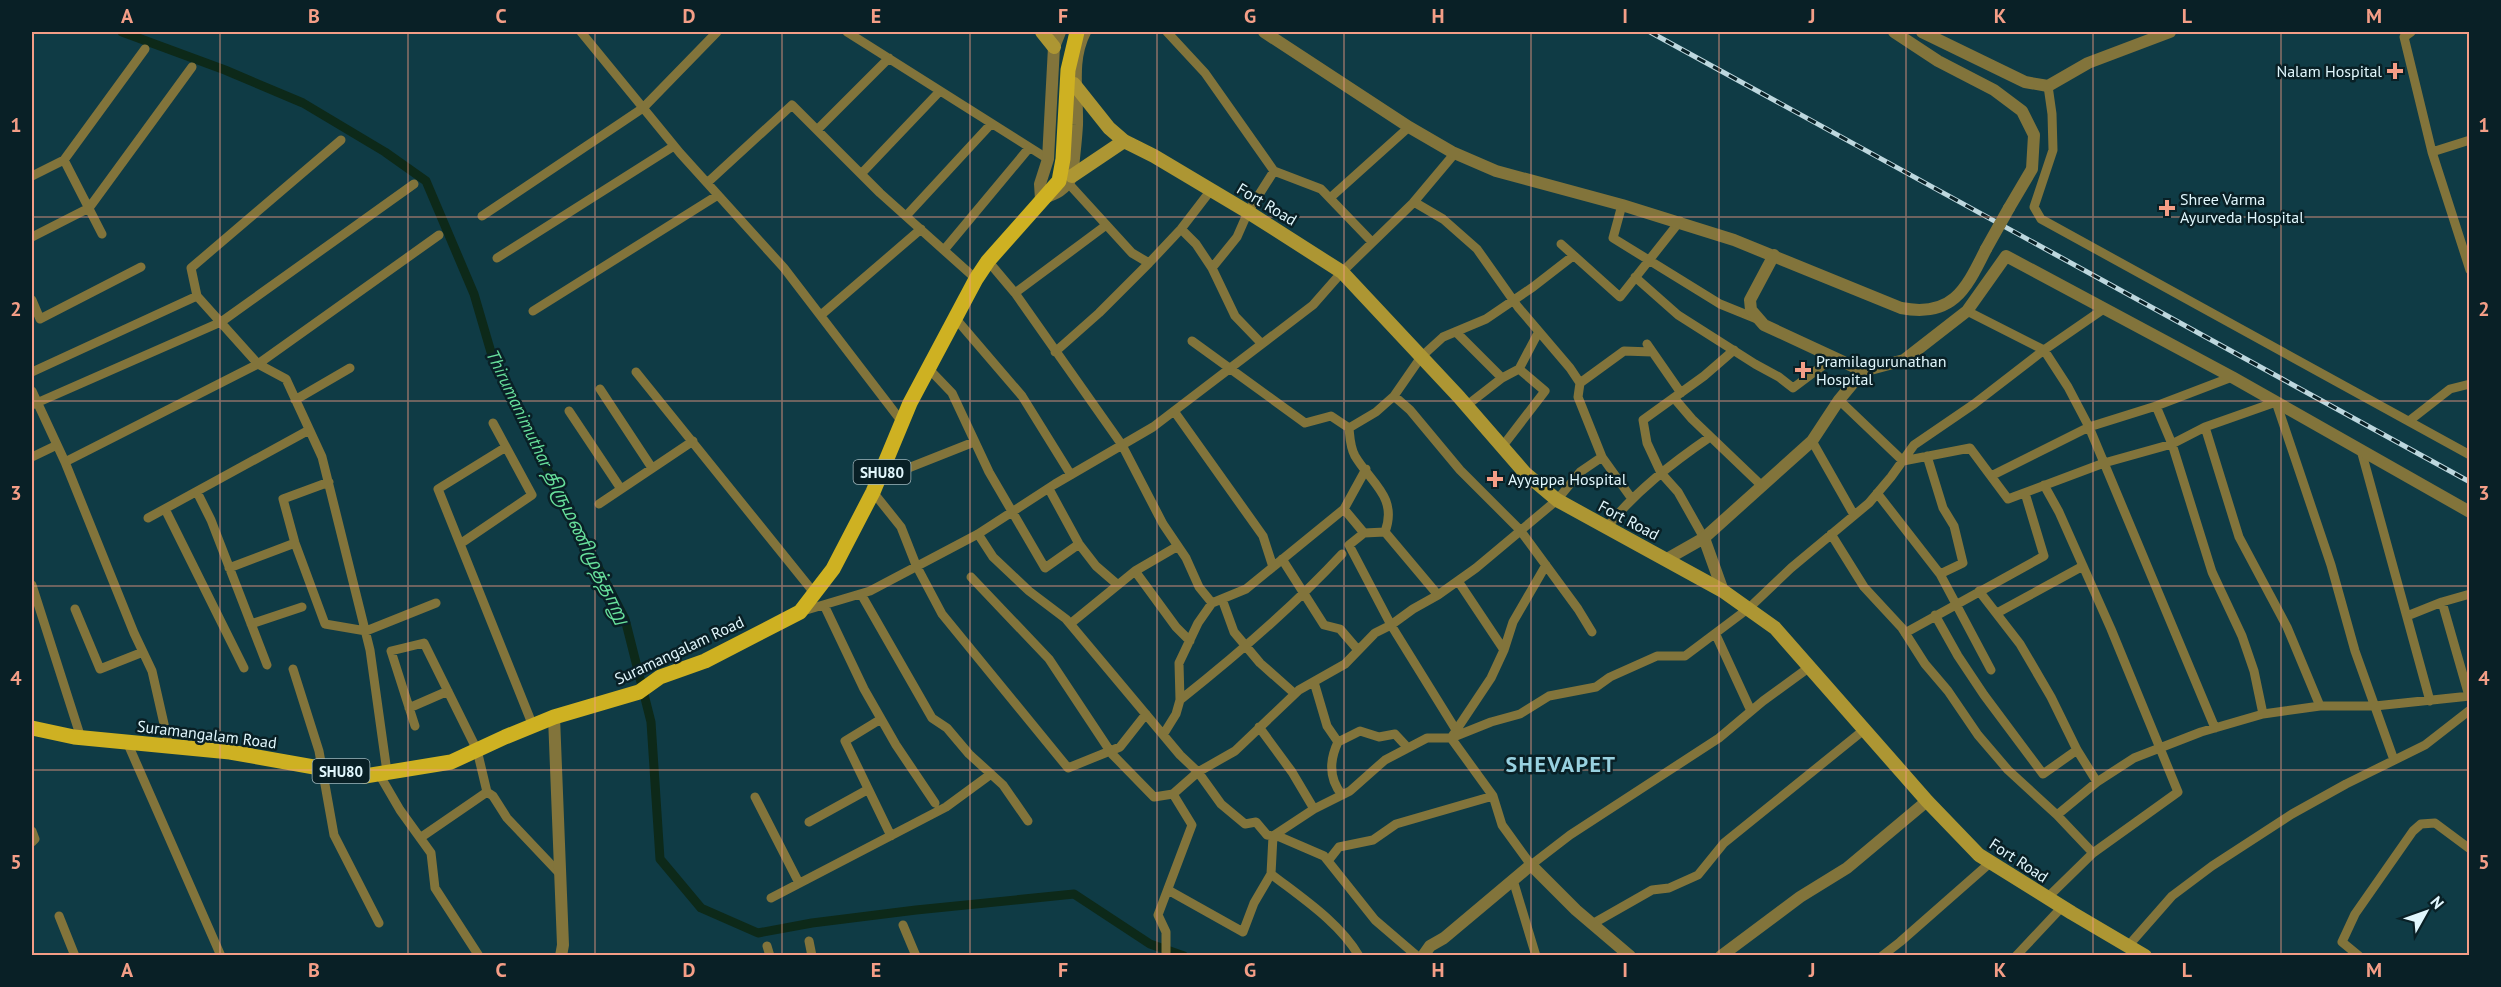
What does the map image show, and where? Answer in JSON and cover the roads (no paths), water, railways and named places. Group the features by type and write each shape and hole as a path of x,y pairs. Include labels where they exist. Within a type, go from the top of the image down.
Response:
{"main road":[{"path":"1041,32 1054,47"},
{"name":"SHU80","path":"1063,180 1056,158 1061,69 1069,32"},
{"name":"SHU80","path":"1041,199 1063,180 1068,70 1077,32"},
{"name":"Fort Road","path":"1074,84 1109,128 1124,141 1310,249 1342,272 1525,473 1557,500 1723,591 1775,628 1811,666 1927,801 1979,855 2145,956"},
{"path":"1063,180 1124,141"},
{"name":"Suramangalam Road","path":"32,728 81,738 230,752 365,776 451,762 554,717 639,692 660,677 705,661 800,612 819,600 876,486 902,422 976,279 988,261 1041,199"}],"street":[{"path":"581,32 674,146 784,268 902,422"},
{"path":"482,216 643,108 717,32"},
{"path":"847,32 1048,159"},
{"path":"1041,199 1040,184 1048,159 1054,47 1060,32"},
{"path":"1085,32 1081,39 1074,84 1077,123 1063,180 1132,254 1149,263"},
{"path":"1167,32 1205,73 1274,171 1321,189 1372,242"},
{"path":"1264,32 1409,127 1455,153 1496,171 1680,221 1774,255 1901,308 1917,311 1944,306 1958,297 1967,286 2032,169 2034,135 2022,111 1994,90 1894,32"},
{"path":"1922,32 2025,82 2048,86 2088,63 2170,32"},
{"path":"2411,32 2404,37 2432,152 2469,270"},
{"path":"32,176 64,160 145,49"},
{"path":"817,130 889,58"},
{"path":"32,237 89,208 192,67"},
{"path":"2048,86 2052,114 2053,150 2034,207 2041,219 2469,455"},
{"path":"861,174 940,91"},
{"path":"707,183 792,105 861,174 976,279"},
{"path":"906,216 991,124"},
{"path":"1330,198 1409,127"},
{"path":"341,140 191,268 197,296 258,364 285,379 322,457 366,632 383,773 400,810 431,853 435,888 479,956"},
{"path":"2432,152 2469,140"},
{"path":"497,258 674,146"},
{"path":"944,250 1029,148"},
{"path":"819,600 861,594 978,534 1071,474 1154,427 1313,305 1342,272 1414,202 1455,153"},
{"path":"64,160 102,234"},
{"path":"1212,268 1237,237 1248,212 1274,171"},
{"path":"34,403 221,322 414,184"},
{"path":"1055,352 1099,313 1149,263 1181,229 1211,190"},
{"path":"533,311 718,195"},
{"path":"1414,202 1443,219 1476,249 1538,333 1570,368 1580,384 1578,397 1602,457 1632,499"},
{"path":"1622,205 1613,238 1720,304 1759,320"},
{"path":"1561,244 1620,297 1680,221"},
{"path":"1015,293 1105,226"},
{"path":"1181,229 1196,244 1212,268 1235,316 1262,344"},
{"path":"821,315 921,230"},
{"path":"65,462 258,364 439,235"},
{"path":"1774,255 1750,300 1751,310 1764,325 1863,371"},
{"path":"1349,428 1376,412 1394,396 1421,357 1443,337 1486,319 1574,256"},
{"path":"1667,559 1704,538 1812,441 1839,400 1863,371 1904,360 1967,311 2006,256 2232,377 2469,512"},
{"path":"988,261 1015,293 1122,445 1163,524 1186,558 1199,587 1212,603"},
{"path":"32,300 40,319 141,267"},
{"path":"1635,277 1678,315 1779,376 1793,388 1833,358"},
{"path":"32,372 197,296"},
{"path":"1273,836 1314,809 1342,795 1365,779 1385,760 1427,738 1453,734 1520,714 1549,696 1596,687 1610,677 1658,656 1685,656 1749,608 1854,515 1877,493 1914,445 2105,308"},
{"path":"1967,311 2044,350 2068,387 2089,427 2215,728"},
{"path":"956,319 1022,396 1071,474"},
{"path":"1456,332 1502,378"},
{"path":"1466,406 1502,378 1519,369 1538,333"},
{"path":"1192,341 1267,398 1305,423 1331,416 1349,428 1355,457 1383,491 1390,519 1385,532"},
{"path":"1580,384 1624,351 1650,348 1677,395 1710,437 1762,486"},
{"path":"1723,591 1704,538 1678,492 1661,473 1647,443 1643,420 1704,376 1734,350"},
{"path":"295,400 350,368"},
{"path":"929,369 952,393 974,442 1045,568 1079,544"},
{"path":"1502,447 1523,423 1545,391 1519,369"},
{"path":"636,372 819,600 881,719 935,803"},
{"path":"1991,476 2089,427 2156,406 2232,377"},
{"path":"2409,421 2450,389 2469,384"},
{"path":"600,388 652,468"},
{"path":"32,391 34,403 65,462 152,671 169,746"},
{"path":"1394,396 1410,410 1460,470 1520,530 1592,632"},
{"path":"1839,400 1903,461"},
{"path":"1903,461 1970,448 2008,499 2104,463 2172,444 2205,427 2276,402"},
{"path":"2276,402 2331,565 2355,651 2394,760"},
{"path":"2156,406 2172,444 2212,572 2242,636 2254,670 2263,714"},
{"path":"569,411 621,489"},
{"path":"1174,411 1263,537 1273,567"},
{"path":"460,544 532,495 493,423"},
{"path":"2205,427 2239,537 2287,627 2320,706"},
{"path":"148,518 309,430"},
{"path":"1607,527 1632,499 1661,473 1710,437"},
{"path":"599,504 693,441"},
{"path":"1812,441 1854,515"},
{"path":"974,442 876,486 901,527 916,565 942,614 1068,768 1120,747 1146,714"},
{"path":"32,457 57,445"},
{"path":"506,447 438,489 533,726"},
{"path":"2361,450 2430,700"},
{"path":"1927,456 1942,508 1954,526 1963,563 1940,574"},
{"path":"971,577 1049,659 1110,752 1154,797 1173,794 1198,771 1235,751 1295,694 1345,664 1375,633 1458,581 1557,500 1580,472 1602,457"},
{"path":"1163,735 1176,714 1180,700 1179,663 1212,603 1246,589 1344,509 1366,469"},
{"path":"329,482 283,499 295,543 325,624 366,632 436,603"},
{"path":"2044,485 2059,512 2083,566 2162,748 2178,792 2093,853 2047,898"},
{"path":"1049,489 1079,544 1096,566 1118,585"},
{"path":"196,492 211,520 267,665"},
{"path":"1877,493 1940,574 1991,670"},
{"path":"1905,633 2044,556 2025,493"},
{"path":"165,509 244,668"},
{"path":"1344,509 1364,533"},
{"path":"1385,532 1364,533 1349,545 1453,734 1494,796 1502,825 1531,866 1576,910 1630,956"},
{"path":"1385,532 1438,595"},
{"path":"978,534 993,556 1029,591 1070,624 1180,755 1198,771 1221,804 1245,824 1256,822 1267,834 1324,856 1375,920 1417,956"},
{"path":"1831,534 1864,587 1905,633 1978,735 2008,770 2057,814 2093,853"},
{"path":"229,568 295,543"},
{"path":"1070,624 1135,571 1178,546"},
{"path":"1180,700 1246,647 1305,594 1342,554"},
{"path":"1282,560 1324,625 1340,629 1358,650"},
{"path":"1453,734 1491,678 1504,650 1513,622 1546,565"},
{"path":"1997,613 2083,566"},
{"path":"1135,571 1176,627 1190,641"},
{"path":"1458,581 1504,650"},
{"path":"32,585 81,738"},
{"path":"1979,591 2025,653 2051,697 2077,750 2097,782"},
{"path":"861,594 932,718 947,728 969,754 1003,785 1028,821"},
{"path":"2407,616 2469,594"},
{"path":"1222,599 1234,633 1260,663 1295,694"},
{"path":"2057,814 2097,782 2134,758 2215,728 2263,714 2320,706 2374,706 2469,696 2442,602"},
{"path":"251,624 302,607"},
{"path":"75,609 100,669 143,652"},
{"path":"1935,615 1977,685 2043,774 2077,750"},
{"path":"1716,635 1751,711"},
{"path":"415,726 391,651 424,643 477,750 487,792 493,796 507,818 560,874"},
{"path":"2458,655 2469,651"},
{"path":"1423,956 1431,946 1570,836 1719,738 1811,666"},
{"path":"293,669 319,751 334,835 379,923"},
{"path":"1314,682 1327,726 1338,742"},
{"path":"409,708 448,691"},
{"path":"2129,945 2172,896 2212,866 2292,814 2425,745 2469,710"},
{"path":"554,717 563,945 561,956"},
{"path":"881,719 845,741 891,836"},
{"path":"1258,728 1292,772 1314,809"},
{"path":"1594,923 1652,890 1669,888 1698,875 1724,843 1865,729"},
{"path":"1342,795 1333,784 1334,751 1338,742 1360,731 1379,737 1395,734 1408,748"},
{"path":"127,742 221,956"},
{"path":"771,898 946,807 991,774"},
{"path":"809,822 867,790"},
{"path":"420,838 487,792"},
{"path":"1166,955 1166,932 1158,915 1192,825 1173,794"},
{"path":"1328,861 1340,847 1373,840 1396,824 1494,796"},
{"path":"755,797 799,883"},
{"path":"1720,956 1800,897 1847,868 1927,801"},
{"path":"2359,956 2342,942 2355,914 2421,824 2435,823 2469,849"},
{"path":"32,831 35,839 32,842"},
{"path":"1168,890 1243,932 1254,903 1271,874 1273,836"},
{"path":"1882,956 1991,862"},
{"path":"1271,874 1319,912 1352,943 1359,956"},
{"path":"1513,880 1537,955"},
{"path":"2016,956 2062,907"},
{"path":"59,916 75,956"},
{"path":"903,925 916,956"},
{"path":"809,941 813,956"}],"waterway":[{"name":"Thirumanimuthar திருமணிமுத்தாறு","path":"122,32 225,70 303,103 385,152 426,181 474,294 493,359 526,428 625,619 651,722 660,859 701,908 758,933 812,923 916,910 1074,894 1150,944 1184,956"}],"railway":[{"path":"1650,32 2470,482"}],"place":[{"name":"Nalam Hospital","path":"2395,71"},
{"name":"Shree Varma Ayurveda Hospital","path":"2167,208"},
{"name":"Pramilagurunathan Hospital","path":"1803,370"},
{"name":"Ayyappa Hospital","path":"1495,479"}],"district":[{"name":"SHEVAPET","path":"1561,764"}]}
